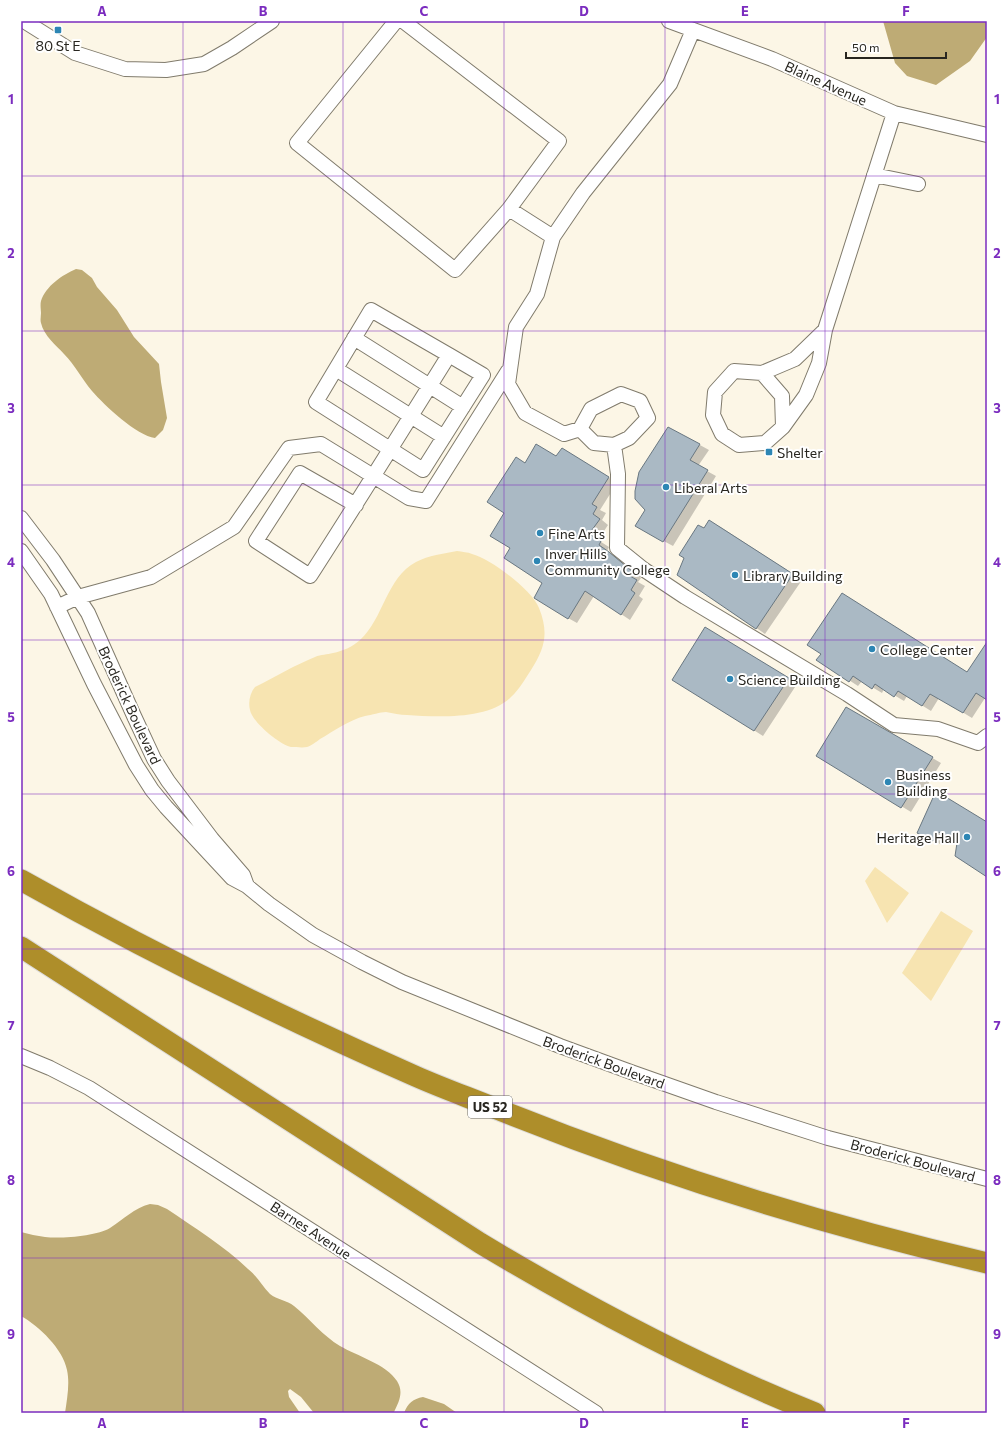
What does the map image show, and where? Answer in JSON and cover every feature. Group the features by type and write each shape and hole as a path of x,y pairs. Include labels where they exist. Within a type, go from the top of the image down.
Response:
{"highway":[{"name":"US 52","path":"21,880 132,940 226,988 416,1077 538,1126 662,1171 768,1204 915,1245 987,1263"},
{"path":"21,947 480,1243 531,1274 678,1353 815,1413"}],"street":[{"path":"24,21 75,53 124,69 166,70 204,64 232,48 272,21"},
{"path":"396,21 297,143 455,270 509,209 559,141 403,21"},
{"name":"Blaine Avenue","path":"669,21 772,59 894,113 987,135"},
{"path":"580,429 594,443 614,445 629,438 648,418 640,401 620,394 591,409 580,429 564,434 525,413 508,384 516,327 537,294 553,237 583,193 670,84 693,30"},
{"path":"825,330 795,359 762,373 734,371 715,392 713,416 722,434 739,445 765,443 783,427 806,395 819,363 825,330 894,113"},
{"path":"874,175 918,184"},
{"path":"509,209 553,237"},
{"path":"371,310 449,355 483,375 423,470 316,402 371,310"},
{"path":"354,338 463,407"},
{"path":"356,505 300,473 256,540 310,576 356,505 449,355"},
{"path":"57,608 78,597 152,577 234,527 289,448 321,444 409,498 426,501 511,367"},
{"path":"336,369 444,437"},
{"path":"762,373 782,396 783,427"},
{"path":"614,445 618,474 617,548 643,569 685,598 847,694 894,725 938,729 978,742 987,736"},
{"name":"Broderick Boulevard","path":"21,518 53,560 88,614 154,759 183,803 243,875 247,886"},
{"name":"Broderick Boulevard","path":"21,551 51,594 94,684 136,765 152,790 232,878 247,886 288,918 313,935 402,982 560,1046 716,1102 794,1127 869,1149 987,1179"},
{"name":"Barnes Avenue","path":"21,1056 50,1068 89,1088 596,1413"}],"shaded area":[{"path":"883,21 987,21 987,37 970,61 936,85 907,76 895,63"},
{"path":"76,269 82,270 92,278 97,287 117,310 134,337 159,364 167,418 163,430 155,438 139,432 130,426 104,404 92,391 68,358 47,336 43,328 41,321 41,301 43,296 55,282 65,274"},
{"path":"457,551 469,553 490,562 520,584 535,601 539,608 545,633 540,655 519,688 511,697 489,710 462,715 419,716 381,712 347,723 312,745 305,747 291,747 280,742 256,721 252,715 249,704 253,689 255,687 308,660 320,655 331,654 354,645 368,631 375,621 391,588 406,569 416,562 426,558"},
{"path":"875,867 909,893 887,923 865,881"},
{"path":"941,911 973,931 931,1001 902,973"},
{"path":"150,1204 158,1205 167,1209 229,1253 257,1278 270,1294 294,1306 334,1342 347,1350 379,1365 392,1375 397,1381 400,1389 399,1401 394,1412 314,1413 301,1397 290,1389 288,1391 289,1397 300,1413 65,1413 68,1381 65,1362 61,1354 49,1339 28,1320 21,1316 21,1232 52,1238 97,1233 110,1228 134,1211"},
{"path":"423,1397 444,1404 457,1413 404,1413 411,1402"}],"building":[{"name":"Liberal Arts","path":"668,427 700,444 690,460 708,470 663,542 635,526 645,510 635,499 635,491 639,472"},
{"name":"Fine Arts","path":"536,444 556,456 562,448 609,477 592,504 597,507 593,514 600,519 589,534 601,541 599,545 633,572 630,576 637,580 631,590 635,593 621,615 585,591 568,619 534,598 542,583 504,558 510,548 490,536 504,513 487,502 516,457 525,463"},
{"name":"Library Building","path":"709,520 793,574 756,629 677,575 684,558 679,555 698,525 704,528"},
{"name":"College Center","path":"842,593 967,672 987,642 987,700 976,693 963,713 930,694 922,706 898,691 894,697 875,684 872,689 853,676 849,682 816,660 821,654 807,645"},
{"name":"Science Building","path":"705,627 789,678 754,731 672,680"},
{"name":"Business Building","path":"846,707 933,757 901,808 816,756"},
{"name":"Heritage Hall","path":"936,791 987,822 987,877 955,856 957,843 939,832 933,841 917,833"}],"place":[{"name":"80 St E","path":"58,30"},
{"name":"Shelter","path":"769,452"},
{"name":"Liberal Arts","path":"666,487"},
{"name":"Fine Arts","path":"540,533"},
{"name":"Inver Hills Community College","path":"537,561"},
{"name":"Library Building","path":"735,575"},
{"name":"College Center","path":"872,649"},
{"name":"Science Building","path":"730,679"},
{"name":"Business Building","path":"888,782"},
{"name":"Heritage Hall","path":"967,837"}]}
